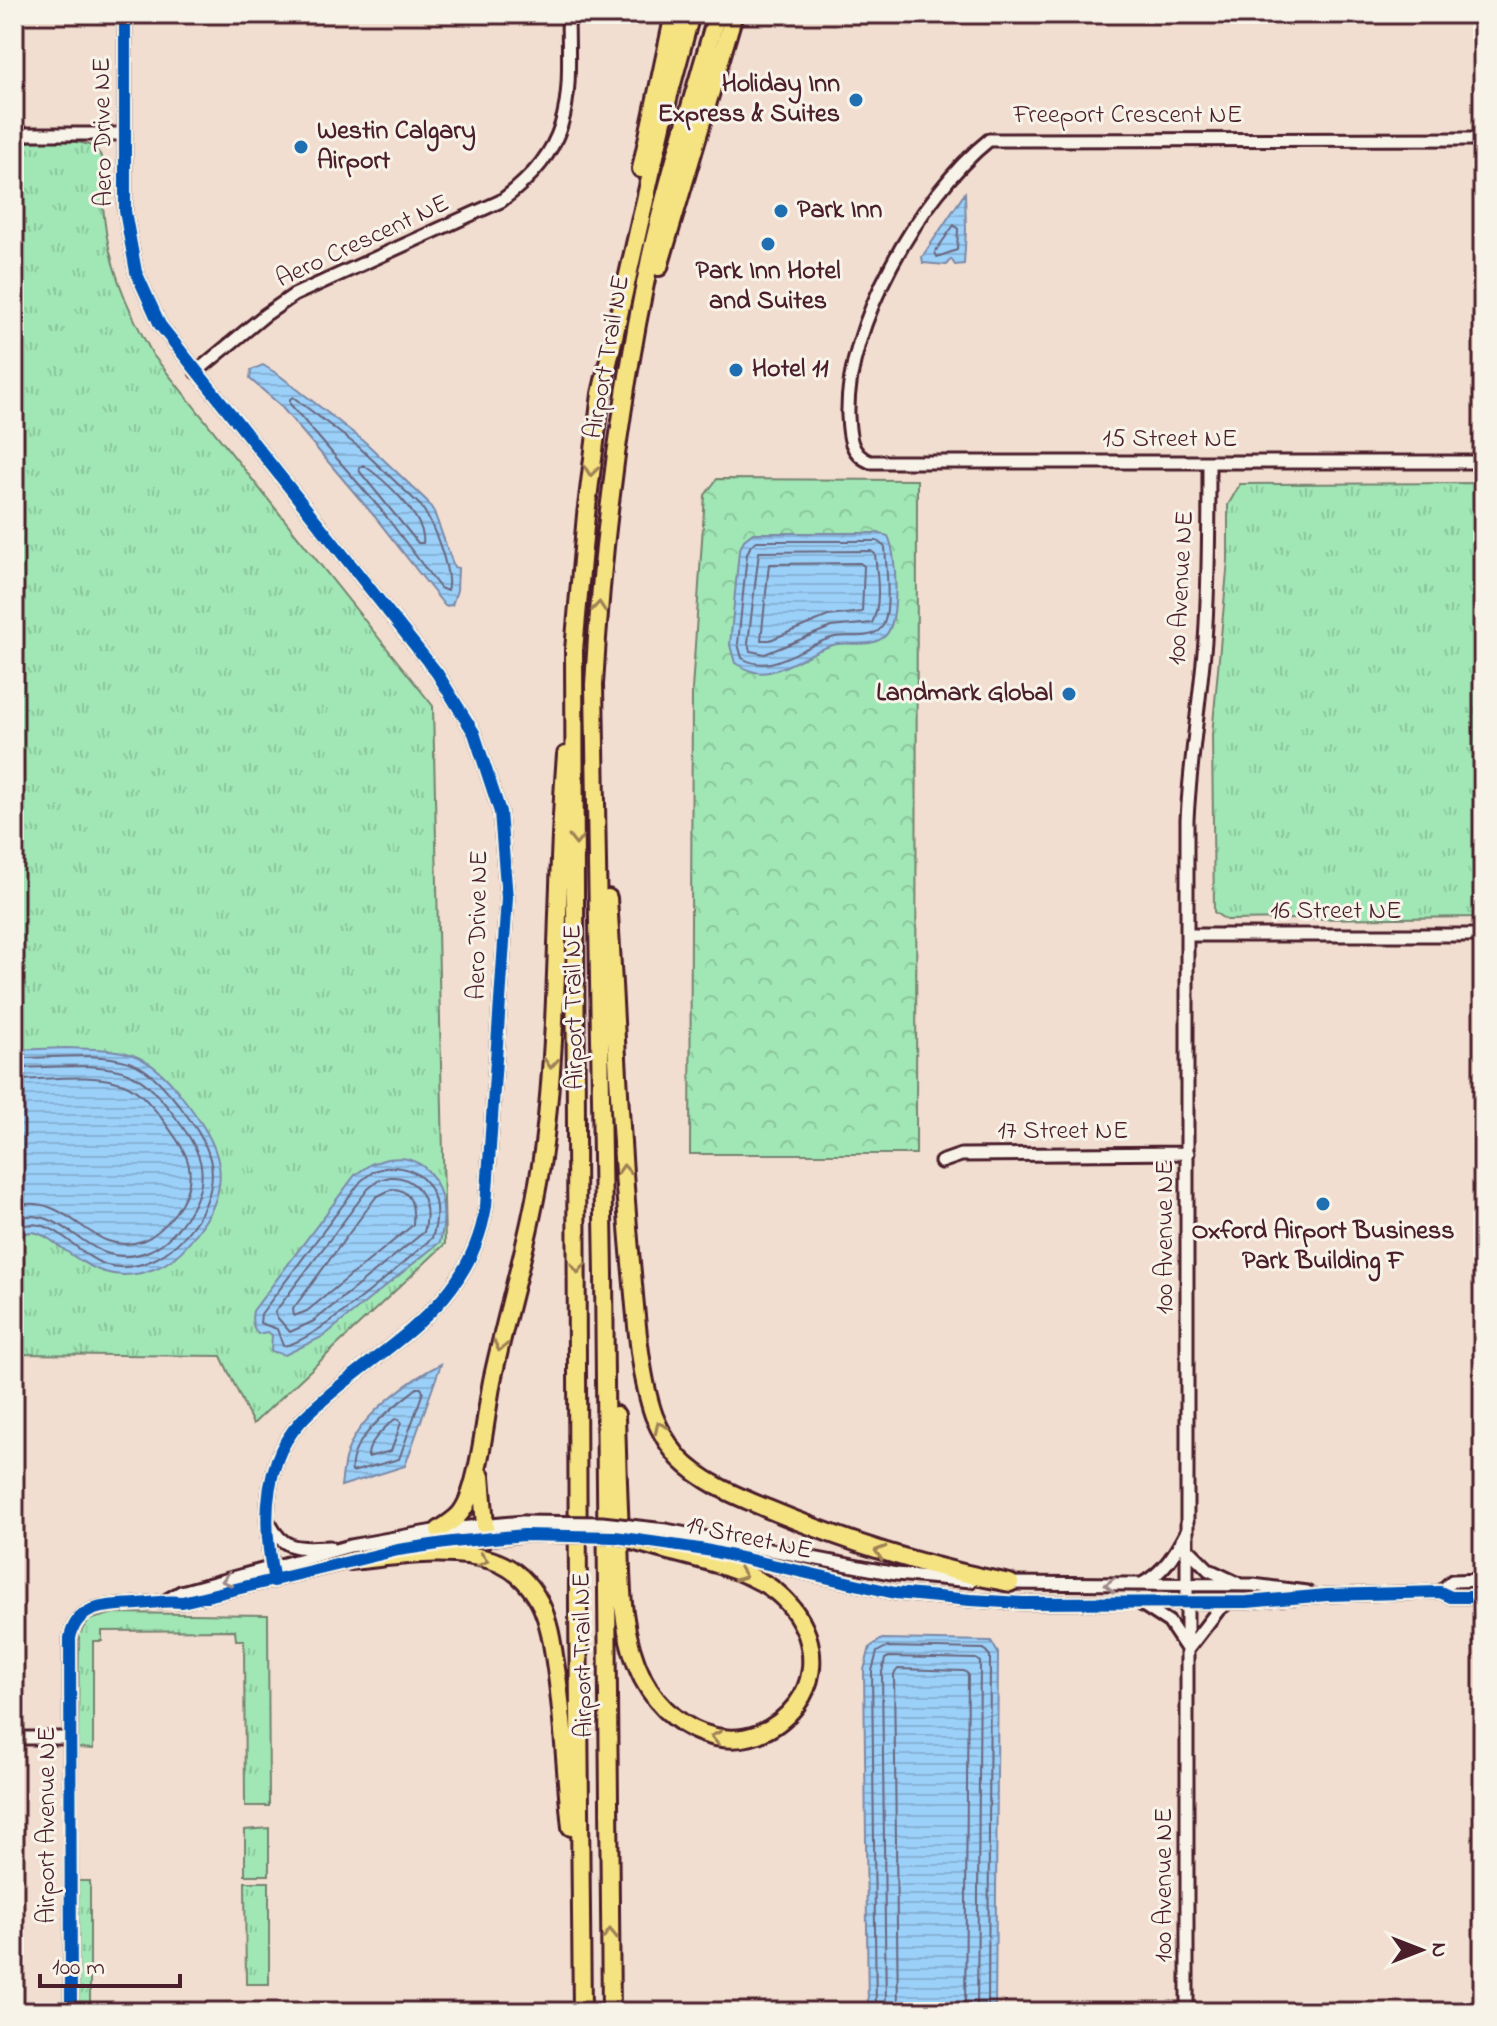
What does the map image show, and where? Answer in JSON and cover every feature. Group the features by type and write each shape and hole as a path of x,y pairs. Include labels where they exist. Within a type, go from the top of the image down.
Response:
{"highway":[{"path":"601,394 621,268 674,14"},
{"name":"Airport Trail NE","path":"582,2012 574,650 601,394 668,99 691,14"},
{"name":"Airport Trail NE","path":"611,2012 604,1274 594,685 612,471 650,258 717,14"},
{"path":"612,471 654,285 734,14"},
{"path":"439,1530 463,1510 471,1491 493,1379 535,1202 544,1144 553,1034 561,813 574,650"},
{"path":"594,685 628,1231 646,1386 654,1417 669,1445 694,1471 741,1497 864,1547 945,1570 1010,1583"},
{"path":"604,1274 615,1369 621,1591 635,1659 644,1680 670,1713 694,1731 730,1740 760,1734 775,1727 803,1697 809,1683 811,1650 804,1626 795,1611 770,1587 747,1576 666,1548 625,1538"},
{"path":"482,1442 481,1498 486,1531"},
{"path":"350,1554 474,1557 512,1570 532,1589 547,1622 557,1674 582,1924"}],"street":[{"name":"Aero Drive NE","path":"125,14 125,211 136,272 160,325 437,673 474,733 500,812 507,898 482,1231 454,1286 434,1309 294,1428 277,1459 270,1489 268,1549 273,1574"},
{"name":"Aero Crescent NE","path":"196,372 294,295 501,201 526,182 546,159 559,133 567,101 568,14"},
{"path":"14,134 125,134"},
{"name":"Freeport Crescent NE","path":"858,455 850,441 847,397 864,321 890,269 934,199 973,152 989,140 1483,139"},
{"name":"15 Street NE","path":"858,455 878,462 1483,462"},
{"name":"100 Avenue NE","path":"1187,2012 1187,820 1208,586 1209,462"},
{"name":"16 Street NE","path":"1189,935 1483,935"},
{"name":"17 Street NE","path":"941,1162 961,1155 1188,1153"},
{"path":"267,1519 278,1539 293,1547 350,1554"},
{"name":"19 Street NE","path":"350,1554 398,1550 523,1522 602,1523 666,1530 896,1574 1010,1583 1241,1585 1327,1595"},
{"name":"19 Street NE","path":"70,1638 79,1617 106,1605 167,1600 181,1592 273,1574 439,1530 625,1538"},
{"path":"1139,1585 1158,1575 1187,1531"},
{"name":"19 Street NE","path":"666,1548 718,1553 895,1593 1023,1603 1229,1602 1440,1592 1451,1597 1483,1597"},
{"path":"1188,1549 1209,1570 1241,1585"},
{"name":"19 Street NE","path":"1440,1592 1452,1581 1483,1580"},
{"path":"1138,1602 1169,1622 1188,1649 1219,1609 1229,1602"},
{"name":"Airport Avenue NE","path":"70,1638 71,2012"},
{"path":"14,1738 70,1738"}],"green space":[{"path":"14,142 77,142 98,152 103,165 105,225 113,264 126,301 153,355 433,706 445,1244 253,1424 221,1356 14,1354"},
{"path":"717,479 917,480 916,1154 690,1154 692,690 705,495"},
{"path":"1483,483 1483,917 1226,920 1214,912 1212,735 1228,560 1228,505 1240,484"},
{"path":"114,1613 268,1615 269,1806 245,1806 244,1640 236,1640 235,1630 102,1631 102,1641 93,1641 93,1749 78,1748 79,1634 89,1620"},
{"path":"269,1828 269,1875 245,1875 245,1830"},
{"path":"78,1881 90,1881 90,2008 78,2007"},
{"path":"245,1882 269,1882 269,1984 246,1984"}],"water":[{"path":"965,193 964,264 955,265 951,259 946,265 923,263 922,257"},
{"path":"263,365 365,442 427,501 454,567 458,568 457,590 452,605 445,606 375,517 279,404 250,379 251,370"},
{"path":"753,533 878,533 888,536 896,588 893,617 885,636 868,643 828,646 764,673 735,663 730,645 739,551 744,540"},
{"path":"66,1048 117,1051 148,1063 178,1091 196,1115 214,1148 220,1181 209,1215 183,1250 154,1269 127,1275 104,1272 39,1234 30,1232 14,1237 14,1050"},
{"path":"405,1158 419,1164 435,1182 443,1205 440,1242 324,1336 285,1355 271,1351 272,1335 267,1332 258,1334 254,1329 253,1311 355,1175 371,1164"},
{"path":"441,1364 405,1466 341,1486 349,1448 367,1420 403,1387"},
{"path":"882,1639 991,1641 998,1653 995,2012 868,2012 864,1670 870,1647"}],"cycle path":[{"path":"125,14 125,211 136,272 160,325 437,673 474,733 500,812 507,898 486,1206 478,1238 466,1266 430,1312 317,1405 287,1439 277,1460 268,1505 269,1551 274,1581"},
{"path":"71,2012 70,1638 80,1618 96,1609 182,1602 398,1550 524,1535 615,1537 666,1544 706,1550 895,1593 970,1600 1023,1603 1247,1602 1327,1595 1440,1592 1451,1597 1483,1597"}],"place":[{"name":"Holiday Inn Express & Suites","path":"856,100"},
{"name":"Westin Calgary Airport","path":"301,147"},
{"name":"Park Inn","path":"781,211"},
{"name":"Park Inn Hotel and Suites","path":"768,244"},
{"name":"Hotel 11","path":"736,370"},
{"name":"Landmark Global","path":"1069,694"},
{"name":"Oxford Airport Business Park Building F","path":"1323,1204"}]}
